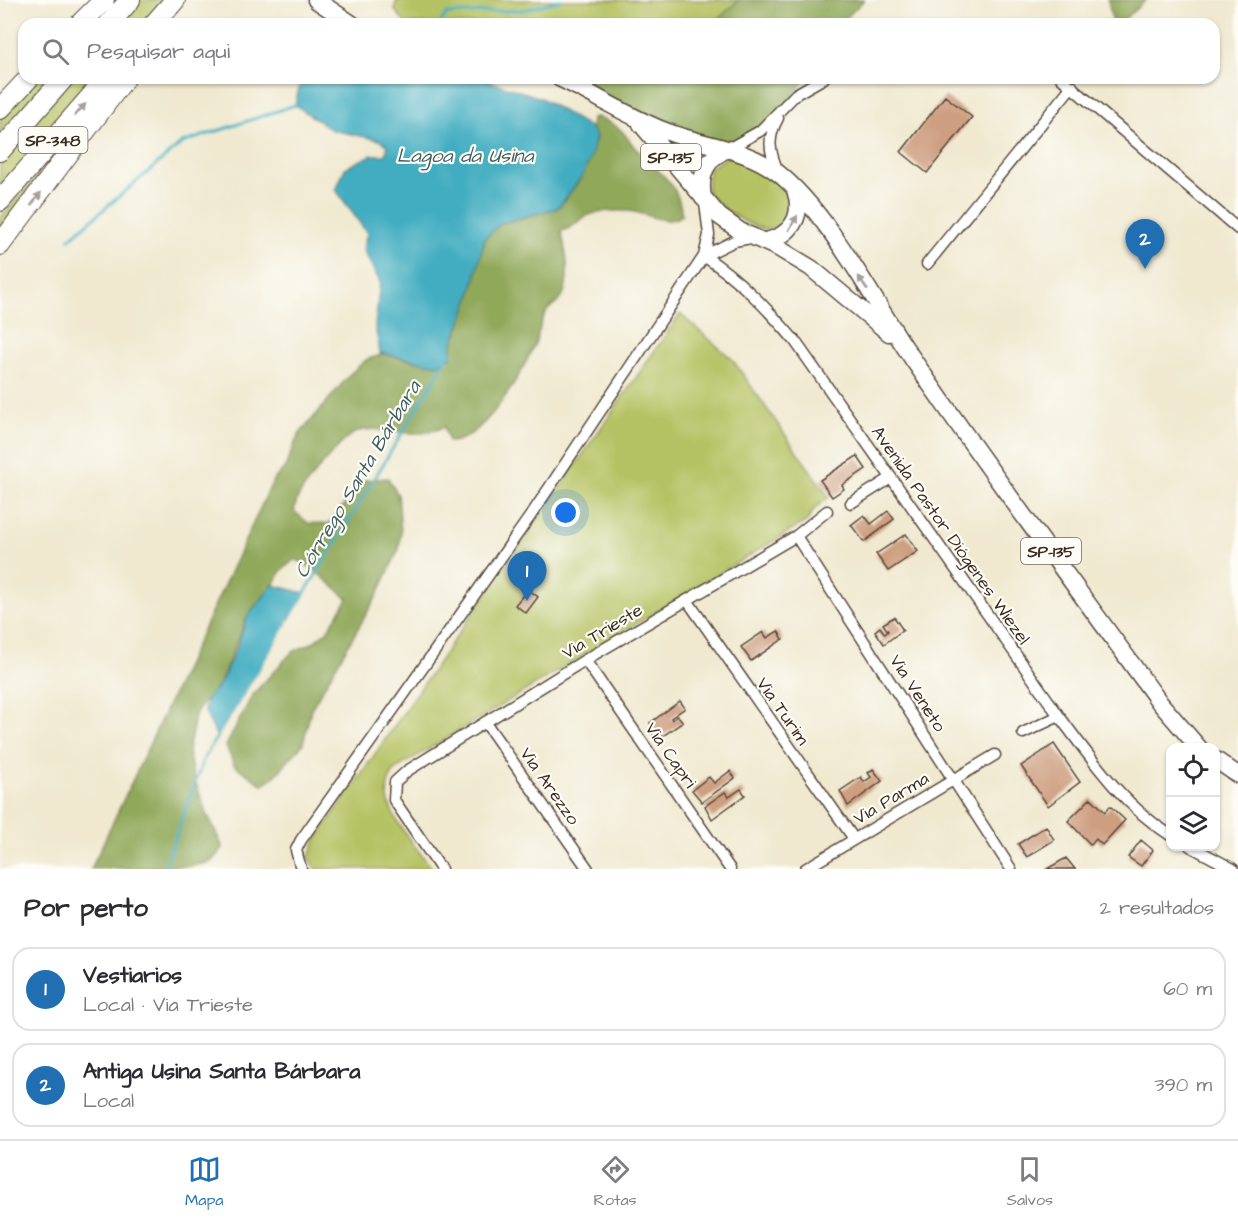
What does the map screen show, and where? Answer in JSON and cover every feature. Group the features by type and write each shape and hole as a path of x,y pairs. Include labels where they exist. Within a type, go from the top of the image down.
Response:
{"highway":[{"path":"86,18 104,0"},
{"path":"114,18 130,0"},
{"path":"159,18 175,0"},
{"path":"169,18 182,0"},
{"path":"0,109 23,84"},
{"name":"SP-348","path":"0,152 59,84"},
{"name":"SP-348","path":"0,201 102,84"},
{"path":"0,245 121,84"}],"main road":[{"path":"318,0 341,18"},
{"name":"SP-135","path":"571,84 636,118 669,132 728,148 754,158 779,174 795,190 824,224 907,350 1160,704 1195,743"},
{"name":"SP-135","path":"636,118 703,198 729,224 811,268 907,350"},
{"path":"703,198 702,178 705,168 710,160 728,148"},
{"path":"760,239 782,236 794,224 799,207 795,190"},
{"path":"1220,763 1238,775"}],"street":[{"path":"728,148 760,131 796,94 814,84"},
{"path":"1069,84 1238,229"},
{"path":"927,264 1072,86"},
{"path":"779,174 769,149 769,138 782,110"},
{"path":"301,869 296,850 301,840 531,515 704,256 709,235 703,198"},
{"path":"704,256 734,241 760,239"},
{"name":"Avenida Pastor Diógenes Wiezel","path":"704,256 730,274 764,304 795,341 1059,716 1124,798 1150,822 1166,832"},
{"path":"851,503 891,478"},
{"name":"Via Trieste","path":"441,869 394,800 395,782 406,771 585,660 796,536 827,511"},
{"name":"Via Veneto","path":"796,536 1011,869"},
{"name":"Via Turim","path":"687,600 854,839"},
{"name":"Via Capri","path":"585,660 730,869"},
{"path":"1023,733 1059,716"},
{"name":"Via Arezzo","path":"485,722 588,869"},
{"name":"Via Parma","path":"805,869 994,755"},
{"path":"1199,851 1233,869"}],"green space":[{"path":"139,0 165,0 149,18 123,18"},
{"path":"397,0 739,0 720,18 401,18 394,9"},
{"path":"739,0 864,0 846,18 720,18"},
{"path":"1108,0 1146,0 1126,18 1112,18"},
{"path":"28,84 43,84 0,134 0,115"},
{"path":"67,84 92,84 0,190 0,161"},
{"path":"573,84 802,84 782,110 728,149"},
{"path":"597,117 620,129 668,181 677,195 682,215 676,219 662,220 635,212 606,211 589,215 561,231 567,271 563,295 545,315 534,346 510,389 475,431 462,439 449,442 444,427 420,433 370,429 359,431 345,440 327,459 300,494 294,511 308,523 328,524 365,480 388,478 398,495 401,531 399,549 378,594 311,709 303,744 276,775 263,785 234,765 226,746 253,694 292,652 312,643 327,631 348,599 312,568 295,559 281,571 273,585 248,615 220,683 196,712 188,751 204,807 223,848 211,862 191,866 91,869 273,481 285,467 298,436 351,373 366,360 383,354 418,362 452,346 470,298 485,238 501,223 558,208 581,178 596,137 591,128 592,118"},
{"path":"729,156 756,166 788,190 791,212 780,226 769,229 750,224 730,212 707,192 709,168"},
{"path":"39,174 41,179 0,233 0,218"},
{"path":"680,314 732,359 829,497 815,508 807,521 397,768 389,780 387,793 390,806 405,834 432,869 315,869 309,857 316,839"}],"water":[{"name":"Lagoa da Usina","path":"300,84 498,84 541,98 591,128 596,137 590,160 581,178 558,208 501,223 485,238 470,298 452,346 452,357 437,365 380,353 375,326 380,282 363,250 367,233 336,190 345,168 372,155 385,155 388,146 380,140 332,130 295,105"},
{"path":"273,585 305,593 217,737 204,710 208,697 220,683 236,650 248,615"}],"building":[{"path":"945,96 972,117 927,173 901,152"},
{"path":"857,456 866,469 842,485 844,489 832,497 820,480"},
{"path":"888,511 894,519 864,542 851,525 864,515 871,524"},
{"path":"906,534 918,551 888,571 876,554"},
{"path":"528,589 538,597 526,613 515,605"},
{"path":"894,617 903,630 884,644 875,631 880,627 885,634 888,631 883,624"},
{"path":"778,631 783,639 751,661 741,647 763,632 767,638"},
{"path":"680,701 685,708 671,718 672,720 678,716 683,722 657,740 649,729 652,727 650,723"},
{"path":"1054,744 1080,782 1048,806 1021,766"},
{"path":"873,769 882,781 848,806 840,791 861,777 864,782 871,777 868,773"},
{"path":"730,771 735,778 702,802 692,790 709,777 714,783"},
{"path":"741,789 745,795 712,819 705,806 725,792 729,797"},
{"path":"1091,798 1105,812 1110,806 1125,820 1102,845 1096,839 1091,845 1068,821"},
{"path":"1046,826 1054,840 1027,857 1018,844"},
{"path":"1141,840 1153,850 1141,866 1128,857"},
{"path":"1066,858 1075,869 1047,869"}],"waterway":[{"name":"Córrego Santa Bárbara","path":"444,18 447,14 524,10 561,0"},
{"path":"69,239 182,143 298,104"},
{"name":"Córrego Santa Bárbara","path":"292,614 447,359 447,355"},
{"name":"Córrego Santa Bárbara","path":"251,681 288,620"},
{"name":"Córrego Santa Bárbara","path":"228,719 248,686"},
{"name":"Córrego Santa Bárbara","path":"164,869 204,758 224,725"}],"place":[{"name":"Antiga Usina Santa Bárbara","path":"1145,269"},
{"name":"Vestiarios","path":"527,601"}]}
